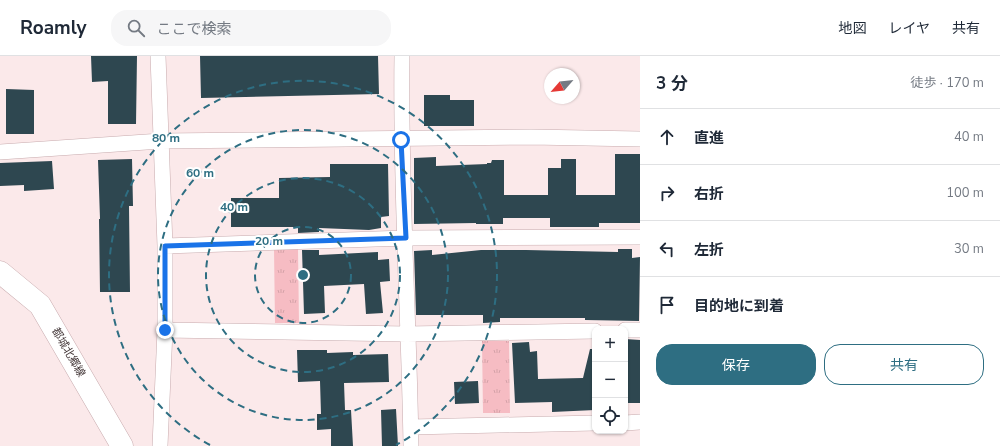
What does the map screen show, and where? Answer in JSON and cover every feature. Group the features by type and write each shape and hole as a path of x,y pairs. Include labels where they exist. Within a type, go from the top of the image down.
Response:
{"main road":[{"name":"都城北郷線","path":"0,272 40,304 122,446"}],"street":[{"path":"158,56 165,246 165,330 160,446"},
{"path":"402,56 401,140 406,238 407,334 411,446"},
{"path":"0,152 161,141 401,140 531,137 640,139"},
{"path":"165,246 406,238 640,237"},
{"path":"165,330 407,334 592,331"},
{"path":"628,330 640,330"},
{"path":"628,423 640,422"},
{"path":"411,427 592,423"}],"green space":[{"path":"274,249 298,249 299,323 275,323"},
{"path":"482,341 509,341 510,413 483,413"}],"building":[{"path":"91,56 137,56 136,124 108,124 108,81 92,82"},
{"path":"200,56 378,56 379,94 201,98"},
{"path":"6,89 34,90 34,134 6,134"},
{"path":"424,95 450,95 450,100 474,100 474,126 424,126"},
{"path":"615,154 640,154 640,223 599,223 599,227 550,227 550,218 503,218 503,224 414,224 414,158 436,157 436,166 487,164 491,163 492,160 504,160 504,195 548,195 548,168 561,168 561,159 576,159 576,195 615,195"},
{"path":"132,159 133,206 129,206 130,292 100,292 98,160"},
{"path":"52,161 54,189 24,191 24,185 0,186 0,163"},
{"path":"330,164 388,164 389,216 381,217 381,228 369,230 319,228 319,232 298,233 298,227 231,227 231,198 279,198 279,178 330,177"},
{"path":"618,249 632,249 632,258 640,257 639,321 585,320 585,318 500,318 500,322 483,323 483,315 416,315 414,251 432,250 432,255 481,250 618,252"},
{"path":"302,250 319,250 319,255 378,252 378,260 389,259 390,281 380,282 383,313 366,314 364,284 324,286 325,313 304,314"},
{"path":"628,339 640,340 640,403 628,403"},
{"path":"529,342 530,352 537,351 538,379 583,378 590,349 592,349 592,410 552,412 552,402 515,403 512,343"},
{"path":"297,350 327,350 327,353 353,352 353,355 388,354 389,382 344,383 345,410 351,410 353,446 331,446 331,429 317,430 317,414 321,414 320,381 298,382"},
{"path":"478,381 479,403 455,404 454,382"},
{"path":"396,409 398,446 382,446 381,410"}],"route":[{"path":"165,330 165,246 406,238 401,140"}]}
